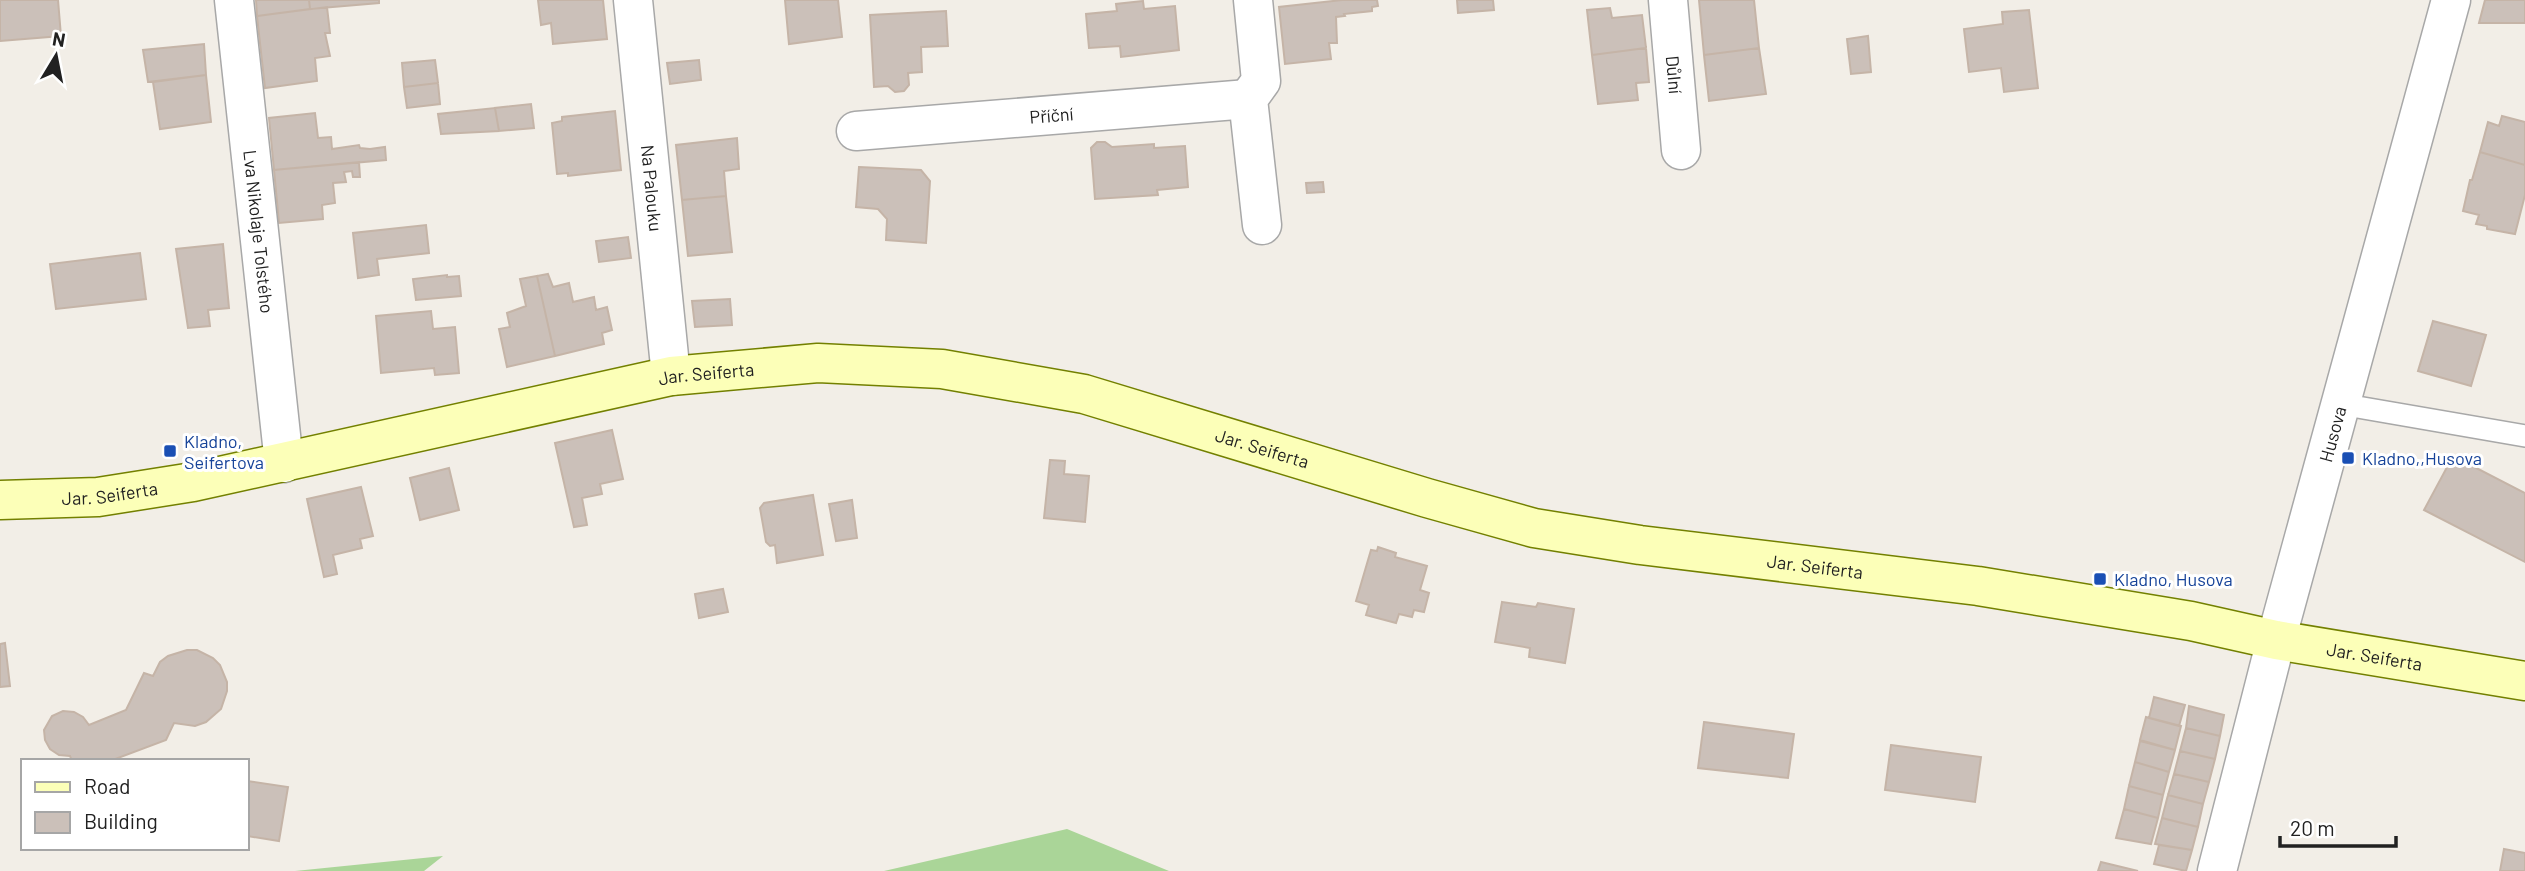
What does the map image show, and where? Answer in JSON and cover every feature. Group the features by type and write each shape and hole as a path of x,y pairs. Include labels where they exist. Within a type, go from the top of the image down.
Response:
{"street":[{"name":"Lva Nikolaje Tolstého","path":"234,0 284,463"},
{"name":"Na Palouku","path":"633,0 671,376"},
{"path":"1253,0 1261,81 1248,99 1262,225"},
{"name":"Důlní","path":"1668,0 1681,150"},
{"name":"Husova","path":"2217,871 2276,640 2451,0"},
{"name":"Příční","path":"856,131 1248,99"},
{"name":"Jar. Seiferta","path":"0,500 98,497 193,482 671,376 818,363 942,369 1084,394 1534,528 1640,545 1978,586 2190,621 2276,640 2525,681"}],"lane":[{"path":"2340,404 2525,436"}],"green space":[{"path":"1067,829 1169,871 884,871"},
{"path":"443,856 424,871 295,871"}],"building":[{"path":"0,0 58,0 61,36 0,41"},
{"path":"256,0 309,0 310,9 257,16"},
{"path":"309,0 379,0 379,3 310,9"},
{"path":"538,0 603,0 607,39 553,44 551,23 541,25"},
{"path":"785,0 838,0 842,37 789,44"},
{"path":"1342,0 1377,0 1378,6 1372,7 1372,11 1336,17 1337,43 1329,43 1331,59 1285,64 1279,7"},
{"path":"1457,0 1493,0 1494,10 1458,13"},
{"path":"1699,0 1754,0 1759,48 1704,55"},
{"path":"2485,0 2525,0 2525,23 2479,23"},
{"path":"1143,1 1144,9 1175,6 1179,50 1121,57 1120,46 1089,48 1086,14 1117,11 1116,4"},
{"path":"327,7 330,33 325,33 330,56 315,58 317,81 265,88 257,16"},
{"path":"1610,8 1612,18 1642,15 1646,48 1592,55 1587,10"},
{"path":"2029,10 2038,88 2004,92 2001,68 1969,72 1964,29 2003,24 2002,12"},
{"path":"946,11 948,46 921,47 922,72 908,73 909,85 904,91 895,92 888,86 874,87 870,15"},
{"path":"1868,36 1871,72 1851,74 1847,39"},
{"path":"204,44 206,75 148,82 143,50"},
{"path":"1646,48 1649,82 1636,83 1638,100 1598,104 1592,55"},
{"path":"1759,48 1766,94 1709,101 1704,55"},
{"path":"435,60 438,83 404,87 402,63"},
{"path":"699,60 701,80 670,84 667,63"},
{"path":"206,75 211,122 160,129 153,82"},
{"path":"438,83 440,104 407,108 404,87"},
{"path":"531,104 534,128 499,131 495,108"},
{"path":"495,108 499,131 441,134 438,114"},
{"path":"615,111 621,170 568,176 568,173 557,174 552,123 562,121 562,117"},
{"path":"315,113 318,138 331,137 332,149 359,145 360,148 370,149 385,147 386,160 274,170 269,118"},
{"path":"2502,116 2525,122 2525,165 2480,152 2488,122 2499,126"},
{"path":"737,138 739,169 724,171 726,196 682,200 676,145"},
{"path":"1097,142 1105,142 1112,147 1154,144 1154,148 1185,146 1188,187 1157,190 1158,195 1095,199 1091,148"},
{"path":"2480,152 2525,165 2525,195 2515,234 2487,229 2487,226 2476,224 2479,215 2463,211"},
{"path":"359,162 360,177 353,177 352,171 344,172 346,182 333,183 335,203 322,205 323,219 279,223 274,170"},
{"path":"859,167 921,170 930,181 926,243 886,240 887,219 878,209 856,207"},
{"path":"1323,182 1324,192 1307,193 1306,183"},
{"path":"726,196 732,252 688,256 682,200"},
{"path":"426,225 429,253 377,259 379,275 358,278 353,233"},
{"path":"628,237 631,258 599,262 596,241"},
{"path":"223,244 229,308 208,310 210,326 188,328 176,249"},
{"path":"140,253 146,299 56,309 50,264"},
{"path":"548,274 553,287 569,283 573,302 594,297 596,310 607,307 612,330 602,333 604,344 555,356 537,276"},
{"path":"459,276 461,296 416,300 413,279"},
{"path":"537,276 555,356 507,367 499,329 510,327 507,313 526,306 520,279"},
{"path":"730,299 732,325 695,327 692,301"},
{"path":"431,311 433,329 455,327 459,373 435,375 434,368 381,373 376,316"},
{"path":"2433,321 2486,335 2471,386 2418,371"},
{"path":"612,430 623,479 600,484 602,494 582,498 587,525 574,527 555,443"},
{"path":"2453,456 2525,493 2525,562 2424,510"},
{"path":"1050,460 1065,461 1064,474 1089,476 1085,522 1044,518"},
{"path":"449,468 459,510 420,520 410,478"},
{"path":"361,487 373,536 360,539 362,548 333,555 337,574 324,577 307,499"},
{"path":"813,495 823,555 777,563 775,545 770,546 766,542 760,508 764,503"},
{"path":"852,500 857,538 836,541 829,504"},
{"path":"1378,547 1396,553 1395,557 1427,566 1420,590 1429,593 1424,612 1414,610 1412,617 1399,614 1396,623 1366,615 1369,605 1356,601 1371,550 1377,551"},
{"path":"723,589 728,612 699,618 695,594"},
{"path":"1502,602 1536,607 1538,603 1574,609 1565,663 1529,657 1530,648 1495,642"},
{"path":"5,643 10,686 0,687 0,644"},
{"path":"197,650 220,665 227,682 227,691 221,709 206,722 195,726 174,723 166,740 115,759 71,759 70,756 59,755 50,749 44,730 52,716 63,711 74,712 83,717 89,725 126,710 144,673 153,676 160,662 168,656"},
{"path":"2154,697 2185,705 2179,726 2149,718"},
{"path":"2189,706 2224,715 2220,736 2186,728"},
{"path":"2146,717 2181,726 2175,750 2140,740"},
{"path":"1704,722 1794,734 1788,778 1698,768"},
{"path":"2186,728 2220,736 2215,759 2180,751"},
{"path":"2140,741 2175,750 2169,772 2135,762"},
{"path":"1891,745 1981,757 1975,802 1885,790"},
{"path":"2180,751 2215,759 2209,782 2174,774"},
{"path":"2135,762 2169,772 2163,795 2129,786"},
{"path":"2174,774 2209,782 2203,804 2168,795"},
{"path":"248,781 288,787 279,841 248,836"},
{"path":"2129,786 2163,795 2158,818 2124,809"},
{"path":"2168,795 2203,804 2198,827 2162,818"},
{"path":"2124,809 2158,818 2151,844 2116,838"},
{"path":"2162,818 2198,827 2192,850 2155,844"},
{"path":"2159,845 2192,850 2186,871 2154,864"},
{"path":"2504,849 2525,853 2525,871 2500,871"},
{"path":"2101,862 2138,871 2098,871"}],"place":[{"name":"Kladno, Seifertova","path":"170,451"},
{"name":"Kladno,,Husova","path":"2348,458"},
{"name":"Kladno, Husova","path":"2100,579"}]}
